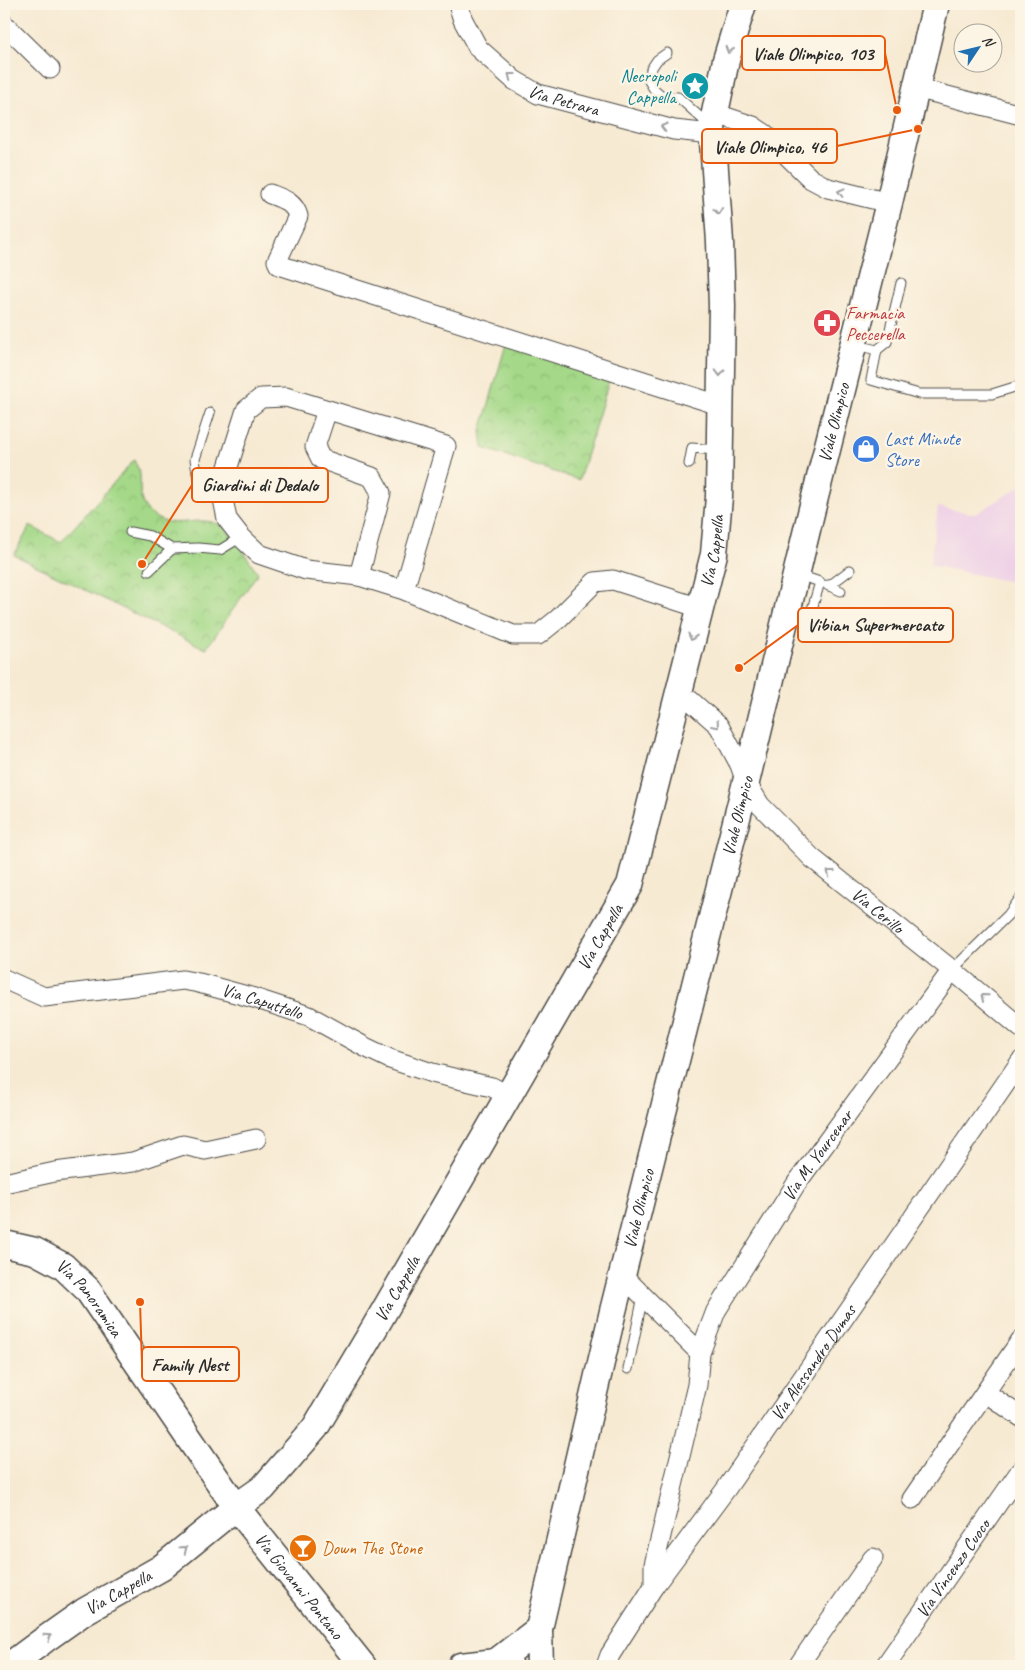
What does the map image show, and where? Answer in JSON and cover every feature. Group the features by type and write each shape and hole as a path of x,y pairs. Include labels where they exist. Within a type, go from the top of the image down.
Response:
{"street":[{"name":"Via Petrara","path":"458,4 463,20 478,48 514,80 538,94 674,130 713,125 753,126 765,134 811,179 828,188 889,203"},
{"name":"Via Cappella","path":"9,1666 85,1611 161,1568 236,1507 263,1488 315,1428 630,885 714,554 719,498 722,306 713,125 726,60 744,4"},
{"name":"Viale Olimpico","path":"540,1666 539,1629 622,1275 786,618 808,578 865,348 889,203 916,88 933,4"},
{"path":"4,24 50,69"},
{"path":"916,88 1021,115"},
{"path":"270,194 292,203 296,208 298,216 277,261 279,266 719,405"},
{"path":"404,590 446,446 286,397 261,398 246,410 221,489 227,519 241,537 259,554 306,570 359,576 404,590 513,635 538,635 558,619 595,582 613,580 700,608"},
{"path":"327,410 315,447 321,459 372,477 381,493 359,576"},
{"name":"Via Cerillo","path":"677,696 691,701 719,726 740,765 746,782 760,805 812,858 1021,1028"},
{"name":"Via M. Yourcenar","path":"654,1586 654,1565 697,1385 700,1353 716,1311 796,1184 952,970"},
{"name":"Via Caputtello","path":"4,979 44,997 183,980 199,983 309,1016 366,1048 390,1059 432,1073 492,1087 509,1096"},
{"name":"Via Alessandro Dumas","path":"606,1666 610,1655 654,1586 726,1489 1021,1061"},
{"path":"4,1184 55,1172 133,1162 182,1144 205,1150 256,1138"},
{"name":"Via Panoramica","path":"4,1244 35,1251 63,1266 87,1289 236,1507"},
{"path":"622,1275 700,1353"},
{"path":"912,1499 1021,1340"},
{"path":"986,1393 1021,1418"},
{"name":"Via Vincenzo Cuoco","path":"885,1666 1021,1470"},
{"name":"Via Giovanni Pontano","path":"236,1507 363,1666"},
{"path":"798,1666 873,1558"},
{"path":"461,1666 503,1664 539,1629"}],"lane":[{"path":"667,54 657,60 651,70 649,81 654,89 662,96 678,97 713,125"},
{"path":"901,284 887,342 865,348 870,380 919,394 992,394 1021,385"},
{"path":"210,413 196,459 196,473 210,496 223,502"},
{"path":"689,464 692,448 719,450"},
{"path":"130,532 150,536 172,549 198,548 220,550 241,537"},
{"path":"149,571 172,549"},
{"path":"829,586 850,570"},
{"path":"808,578 841,591"},
{"path":"952,970 1008,916 1021,897"},
{"path":"628,1369 643,1296"}],"shaded area":[{"path":"1021,486 1021,584 930,565 938,507 976,514"}],"green space":[{"path":"508,337 611,374 579,480 483,448 481,431"},
{"path":"134,460 140,474 141,499 153,516 163,521 204,521 223,527 237,542 258,573 206,649 14,555 30,526 61,542"}],"place":[{"name":"Necropoli Cappella","path":"695,86"},
{"name":"Viale Olimpico, 103","path":"897,110"},
{"name":"Viale Olimpico, 46","path":"918,129"},
{"name":"Farmacia Peccerella","path":"827,323"},
{"name":"Last Minute Store","path":"866,449"},
{"name":"Giardini di Dedalo","path":"142,564"},
{"name":"Vibian Supermercato","path":"739,668"},
{"name":"Family Nest","path":"140,1302"},
{"name":"Down The Stone","path":"303,1548"}]}
